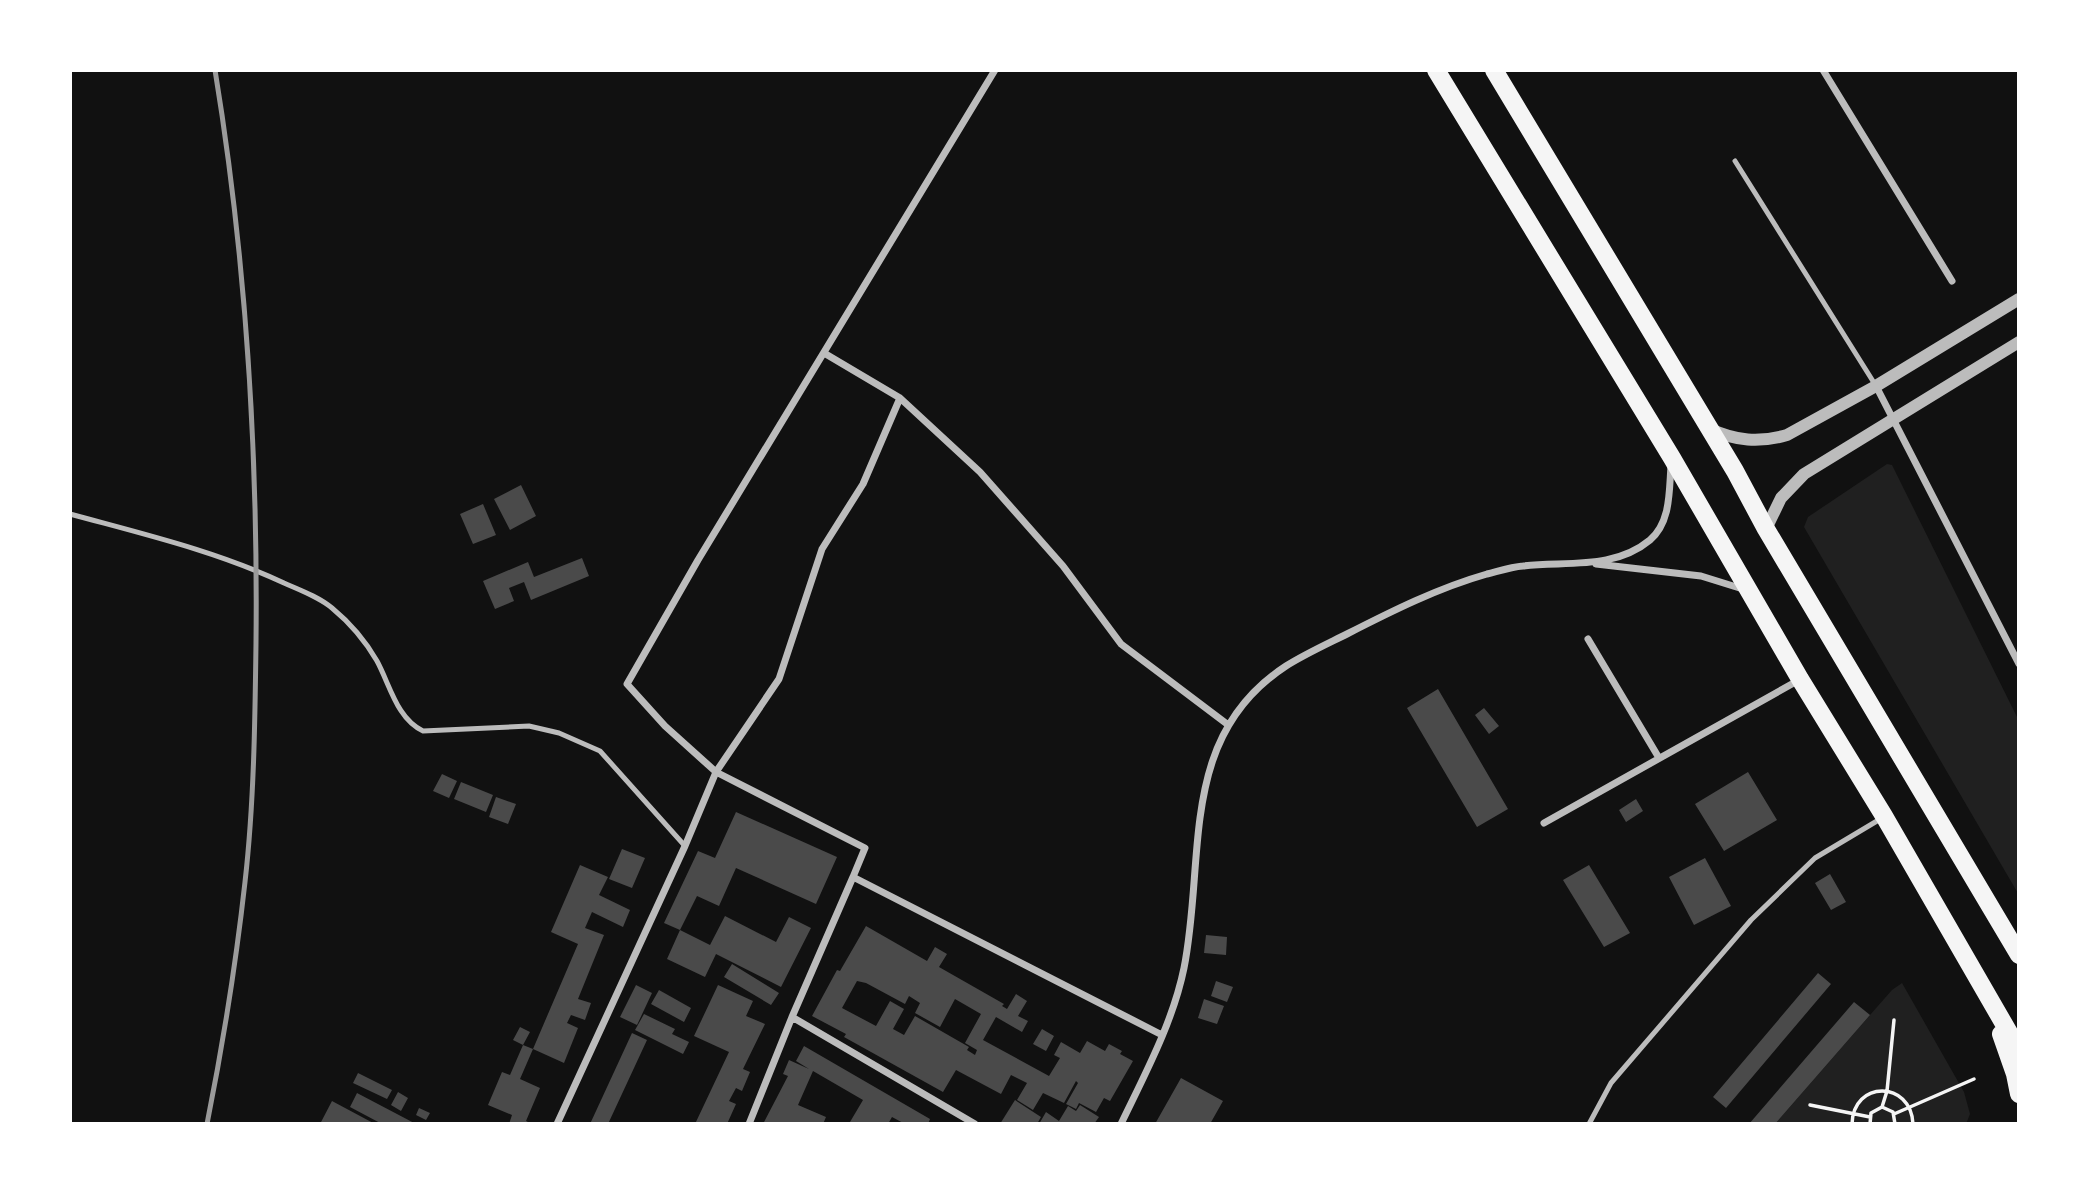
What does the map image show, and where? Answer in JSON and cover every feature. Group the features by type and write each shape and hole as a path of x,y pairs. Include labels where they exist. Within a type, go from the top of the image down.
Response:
{"main road":[{"path":"1436,70 1672,458 2019,1050"},
{"path":"1494,70 1710,429 1766,529 2019,955"},
{"path":"1987,994 2015,1074 2019,1094"}],"street":[{"path":"749,1124 865,848 716,772 665,726 627,684 995,70"},
{"path":"1823,70 1952,281"},
{"path":"1710,429 1734,439 1774,439 1800,428 1876,386 2019,299"},
{"path":"1766,529 1776,506 1791,485 1804,474 2019,342"},
{"path":"824,353 900,398 980,472 1063,566 1121,644 1227,724"},
{"path":"1876,386 2019,664"},
{"path":"557,1124 716,772 779,679 822,549 863,484 900,398"},
{"path":"1592,563 1641,546 1660,529 1668,505 1672,458"},
{"path":"1121,1124 1162,1035 1184,969 1205,780 1227,724 1251,693 1287,665 1437,592 1487,574 1522,566 1592,563 1701,576 1749,592"},
{"path":"1588,639 1659,758"},
{"path":"1544,822 1800,679"},
{"path":"853,877 1162,1035"},
{"path":"792,1017 975,1124"}],"lane":[{"path":"1735,161 1876,386"},
{"path":"70,514 190,547 246,566 331,607 365,643 401,711 412,726 423,731 529,726 559,733 600,751 684,846"},
{"path":"1589,1124 1611,1083 1751,920 1815,858 1884,816"}],"path":[{"path":"1882,1107 1887,1091 1894,1020"},
{"path":"1894,1114 1974,1079"},
{"path":"1852,1124 1856,1105 1863,1098 1872,1092 1887,1091 1901,1097 1909,1108 1913,1124"},
{"path":"1810,1105 1870,1117"},
{"path":"1870,1124 1874,1110 1882,1107 1890,1109 1894,1114 1895,1124"}],"shaded area":[{"path":"1887,464 1892,465 2019,721 2019,895 1804,527 1808,517"},
{"path":"1902,983 1964,1092 1970,1114 1966,1124 1775,1124 1892,990"}],"building":[{"path":"521,485 536,516 510,530 494,499"},
{"path":"483,504 496,535 473,544 460,514"},
{"path":"582,558 589,576 531,600 524,582 509,588 514,601 495,609 483,581 528,562 534,577"},
{"path":"1438,689 1508,809 1477,827 1407,708"},
{"path":"1484,708 1499,726 1489,734 1475,715"},
{"path":"1748,772 1777,820 1724,851 1695,804"},
{"path":"442,774 457,781 449,798 433,791"},
{"path":"461,782 493,795 486,812 454,799"},
{"path":"496,797 516,804 508,824 489,817"},
{"path":"1636,799 1643,811 1626,822 1619,810"},
{"path":"736,812 837,857 816,904 736,868 719,906 697,896 680,930 664,923 698,851 715,858"},
{"path":"622,849 645,858 632,888 609,879"},
{"path":"1705,858 1731,906 1694,925 1669,877"},
{"path":"580,865 608,877 599,895 630,910 623,927 592,912 585,928 604,935 578,999 591,1003 585,1020 571,1015 567,1023 578,1028 564,1063 533,1049 578,944 551,932"},
{"path":"1589,865 1630,933 1604,947 1563,880"},
{"path":"1830,874 1846,902 1831,910 1815,883"},
{"path":"725,916 776,942 789,917 811,928 781,987 716,954 705,977 667,959 680,930 710,945"},
{"path":"866,926 927,961 935,947 947,954 939,967 1004,1004 1002,1006 1007,1009 1016,994 1027,1001 1018,1016 1028,1021 1022,1032 996,1017 983,1040 1049,1076 1060,1058 1054,1055 1061,1042 1080,1053 1087,1041 1105,1051 1109,1044 1133,1061 1110,1101 1104,1098 1096,1112 1079,1103 1076,1109 1066,1104 1078,1083 1076,1081 1064,1103 1043,1093 1033,1110 1017,1100 1027,1083 1011,1075 1001,1094 956,1070 943,1092 844,1037 846,1034 812,1016 837,970 840,971","holes":["857,981 905,1004 909,996 920,1003 915,1013 940,1027 955,999 981,1014 965,1043 977,1050 975,1055 967,1050 969,1047 915,1016 904,1035 893,1029 904,1009 890,1001 876,1026 842,1008"]},
{"path":"1206,935 1227,937 1226,955 1204,953"},
{"path":"732,964 779,993 771,1005 724,977"},
{"path":"1818,973 1831,984 1726,1108 1713,1097"},
{"path":"1216,981 1233,987 1227,1002 1211,996"},
{"path":"636,985 652,993 637,1025 620,1017"},
{"path":"718,985 753,1001 746,1016 765,1024 743,1069 750,1072 742,1091 736,1088 729,1101 736,1104 727,1124 695,1124 729,1052 694,1036"},
{"path":"659,990 691,1008 684,1022 651,1004"},
{"path":"1204,999 1224,1006 1217,1024 1198,1018"},
{"path":"1854,1002 1870,1015 1775,1124 1749,1124"},
{"path":"644,1014 675,1029 672,1034 689,1042 683,1054 635,1030"},
{"path":"520,1027 530,1032 523,1045 513,1040"},
{"path":"1042,1029 1054,1036 1046,1051 1033,1044"},
{"path":"632,1033 647,1040 608,1124 590,1124"},
{"path":"523,1045 533,1049 520,1079 540,1088 526,1121 532,1124 509,1124 512,1115 488,1105 502,1072 510,1075"},
{"path":"804,1046 930,1119 928,1124 905,1124 892,1117 888,1124 854,1124 850,1122 863,1100 813,1071 798,1105 826,1117 823,1124 763,1124 788,1076 783,1074 789,1060 809,1069 796,1061"},
{"path":"358,1073 392,1090 387,1099 353,1083"},
{"path":"1181,1078 1223,1101 1210,1124 1155,1124"},
{"path":"398,1092 408,1098 401,1111 391,1105"},
{"path":"357,1093 416,1124 382,1124 350,1107"},
{"path":"1015,1100 1041,1117 1037,1124 1000,1124"},
{"path":"332,1101 375,1124 320,1124"},
{"path":"1080,1105 1099,1117 1094,1124 1039,1124 1046,1112 1059,1121 1068,1106 1076,1111"},
{"path":"419,1108 430,1113 426,1120 416,1115"}],"railway":[{"path":"207,1124 229,1003 245,882 252,792 256,643 255,499 248,355 235,212 215,70"}]}
